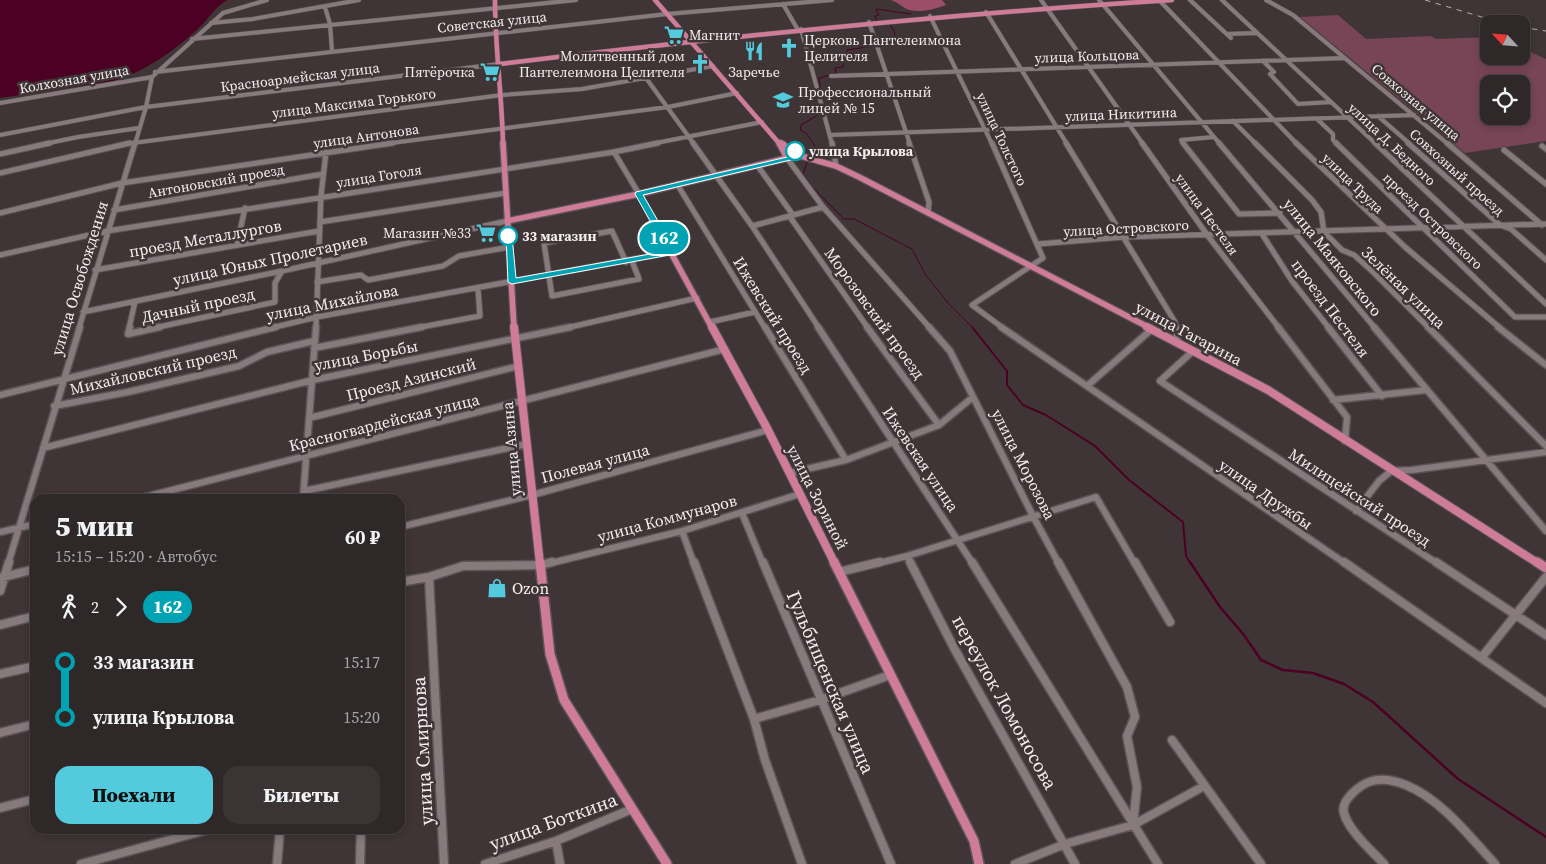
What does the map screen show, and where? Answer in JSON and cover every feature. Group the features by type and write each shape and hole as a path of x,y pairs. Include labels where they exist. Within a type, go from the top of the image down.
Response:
{"main road":[{"name":"улица Азина","path":"495,0 495,33 502,95 507,221 516,340 550,654 559,688 576,721 667,864"},
{"path":"655,0 762,122 778,142 787,158"},
{"name":"Красноармейская улица","path":"499,64 690,41 930,16 1047,8 1100,2 1172,0"},
{"path":"778,142 788,146 801,156"},
{"name":"улица Гагарина","path":"801,156 836,166 1268,390 1391,471 1546,568"},
{"name":"улица Юных Пролетариев","path":"507,221 639,194 801,156"},
{"name":"улица Зориной","path":"639,194 768,430 974,841 979,864"}],"street":[{"name":"улица Освобождения","path":"0,591 107,230 140,128 152,77 155,72 220,14 268,0"},
{"path":"210,24 325,7 359,0"},
{"path":"192,39 576,0"},
{"name":"Советская улица","path":"155,72 667,14 832,0"},
{"name":"улица Пестеля","path":"1041,0 1208,236 1347,418 1346,441"},
{"path":"1190,0 1231,38"},
{"name":"улица Д. Бедного","path":"1222,0 1546,304"},
{"name":"Совхозная улица","path":"1266,0 1293,15 1544,224 1546,228"},
{"name":"улица Труда","path":"1160,1 1272,120 1386,230 1452,290 1546,365"},
{"name":"улица Маяковского","path":"1100,2 1280,212 1483,459 1546,531"},
{"path":"783,4 799,30 830,135 836,166"},
{"path":"325,7 330,24 332,51"},
{"path":"986,12 1174,322 1178,344"},
{"name":"улица Толстого","path":"930,16 986,130 1038,244"},
{"path":"868,22 929,202 928,213"},
{"path":"1226,34 1257,33"},
{"name":"улица Кольцова","path":"831,76 1345,58"},
{"path":"1263,61 1274,72 1270,74 1298,104 1331,102"},
{"name":"Красноармейская улица","path":"0,134 146,107 499,64"},
{"name":"улица Максима Горького","path":"0,174 135,142 502,95 582,89 714,66"},
{"name":"Колхозная улица","path":"0,103 152,77"},
{"name":"Ижевская улица","path":"646,78 752,226 958,540 1158,864"},
{"name":"улица Антонова","path":"0,213 122,183 326,152 668,107 737,93"},
{"name":"улица Никитина","path":"830,135 1414,115"},
{"name":"Совхозный проезд","path":"1378,116 1500,225 1511,229 1546,260"},
{"name":"проезд Островского","path":"1317,119 1333,134 1333,140 1515,317 1546,317"},
{"path":"1233,121 1312,200 1321,212 1324,232"},
{"name":"улица Гоголя","path":"0,255 107,230 614,152 762,122"},
{"path":"0,154 78,136 140,128"},
{"path":"1214,137 1181,140 1239,214 1280,212"},
{"path":"1504,150 1546,184"},
{"path":"304,494 317,317 321,196 326,152"},
{"name":"улица Зориной","path":"614,152 639,194"},
{"name":"улица Морозова","path":"787,158 822,207 950,351 1033,516 1127,687 1136,718 1127,736 1137,787 1133,825"},
{"name":"Морозовский проезд","path":"757,165 854,310 940,424"},
{"name":"Антоновский проезд","path":"114,210 323,174"},
{"name":"Ижевский проезд","path":"677,184 846,460"},
{"path":"320,222 506,193"},
{"path":"752,226 822,207"},
{"path":"237,245 245,208"},
{"name":"улица Юных Пролетариев","path":"83,312 282,271 507,221"},
{"name":"улица Островского","path":"1038,244 1124,238 1544,224"},
{"name":"проезд Металлургов","path":"95,270 319,231"},
{"path":"612,231 639,279 552,296 548,274 544,244 612,231"},
{"name":"Зелёная улица","path":"1324,232 1342,250 1354,255 1373,272 1546,446"},
{"name":"проезд Пестеля","path":"1262,234 1292,281 1382,396"},
{"path":"1029,266 1043,258 1038,244"},
{"path":"317,282 361,275 368,280 442,266 459,256 510,247"},
{"name":"улица Михайлова","path":"0,395 317,317 478,289 548,274 629,262 672,252"},
{"name":"улица Дружбы","path":"1029,266 972,305 979,312 1482,657 1546,704"},
{"name":"Дачный проезд","path":"136,302 128,334 275,302 275,284 282,271"},
{"name":"Михайловский проезд","path":"54,406 128,392 239,366 251,362 268,352 480,316 478,289"},
{"name":"улица Борьбы","path":"43,448 312,380 516,340 697,298"},
{"path":"710,322 755,312"},
{"path":"1087,386 1152,329"},
{"name":"Красногвардейская улица","path":"157,494 725,349"},
{"name":"Милицейский проезд","path":"1193,351 1160,381 1546,635"},
{"name":"Проезд Азинский","path":"309,418 519,366"},
{"path":"1333,400 1426,390"},
{"path":"789,473 846,460 940,424 973,397"},
{"name":"Полевая улица","path":"405,526 532,494 768,430"},
{"path":"304,491 527,444"},
{"path":"1356,511 1379,482 1391,471 1412,470 1546,452"},
{"name":"улица Коммунаров","path":"405,581 429,577 463,566 541,565 682,531 800,494"},
{"path":"839,572 907,556 1096,497 1170,622"},
{"name":"Гульбищенская улица","path":"742,513 891,864"},
{"path":"0,532 30,525"},
{"path":"682,531 754,719 765,760 802,864"},
{"name":"переулок Ломоносова","path":"907,556 954,648 1075,864"},
{"path":"3,577 30,570"},
{"name":"улица Смирнова","path":"429,577 444,864"},
{"path":"1482,657 1546,577"},
{"path":"0,624 30,617"},
{"path":"0,674 30,667"},
{"path":"754,719 820,700 890,674"},
{"path":"0,733 30,725"},
{"path":"1172,740 1261,864"},
{"path":"1384,864 1348,823 1343,811 1345,801 1364,786 1384,779 1403,783 1442,808 1495,864"},
{"path":"1015,864 1065,844 1133,825 1204,786"},
{"path":"0,808 30,800"},
{"name":"улица Боткина","path":"485,864 556,841 632,809"},
{"path":"81,864 192,834"},
{"path":"277,864 280,834"},
{"path":"360,864 361,834"},
{"path":"556,841 560,864"}],"shaded area":[{"path":"0,0 227,0 172,51 126,77 113,81 0,98"},
{"path":"891,0 942,0 946,5 928,10 914,11"},
{"path":"1338,15 1366,39 1431,36 1436,39 1480,37 1480,65 1530,65 1530,52 1546,59 1546,141 1465,153 1300,17"}],"waterway":[{"path":"881,21 876,20 875,16 879,15 876,9 911,14"},
{"path":"818,91 820,88 819,78 836,73 835,68 843,67 844,62 849,59 847,50 879,45 879,42 894,39 895,33 890,24"},
{"path":"811,156 815,146 807,134 800,130 801,125 818,115 819,104"},
{"path":"808,160 803,174 812,187 844,219 854,219 912,249 925,274 948,303 972,327"},
{"path":"972,327 1007,371 1007,385 1023,405 1046,415 1095,446 1129,480 1183,522 1186,556 1191,564"},
{"path":"1190,562 1220,607 1244,635 1261,660 1283,670 1313,673 1344,684 1373,702 1458,779 1546,837"}],"railway":[{"path":"1425,0 1480,16"},
{"path":"1530,28 1546,31"}],"bus line":[{"name":"162","path":"508,236 512,282 672,252 639,194 801,156 795,151"}],"place":[{"name":"Магнит","path":"674,35"},
{"name":"Церковь Пантелеимона Целителя","path":"789,48"},
{"name":"Заречье","path":"754,51"},
{"name":"Молитвенный дом Пантелеимона Целителя","path":"700,64"},
{"name":"Пятёрочка","path":"490,72"},
{"name":"Профессиональный лицей № 15","path":"783,100"},
{"name":"улица Крылова","path":"795,151"},
{"name":"Магазин №33","path":"486,233"},
{"name":"33 магазин","path":"508,236"},
{"name":"Ozon","path":"497,588"}]}
